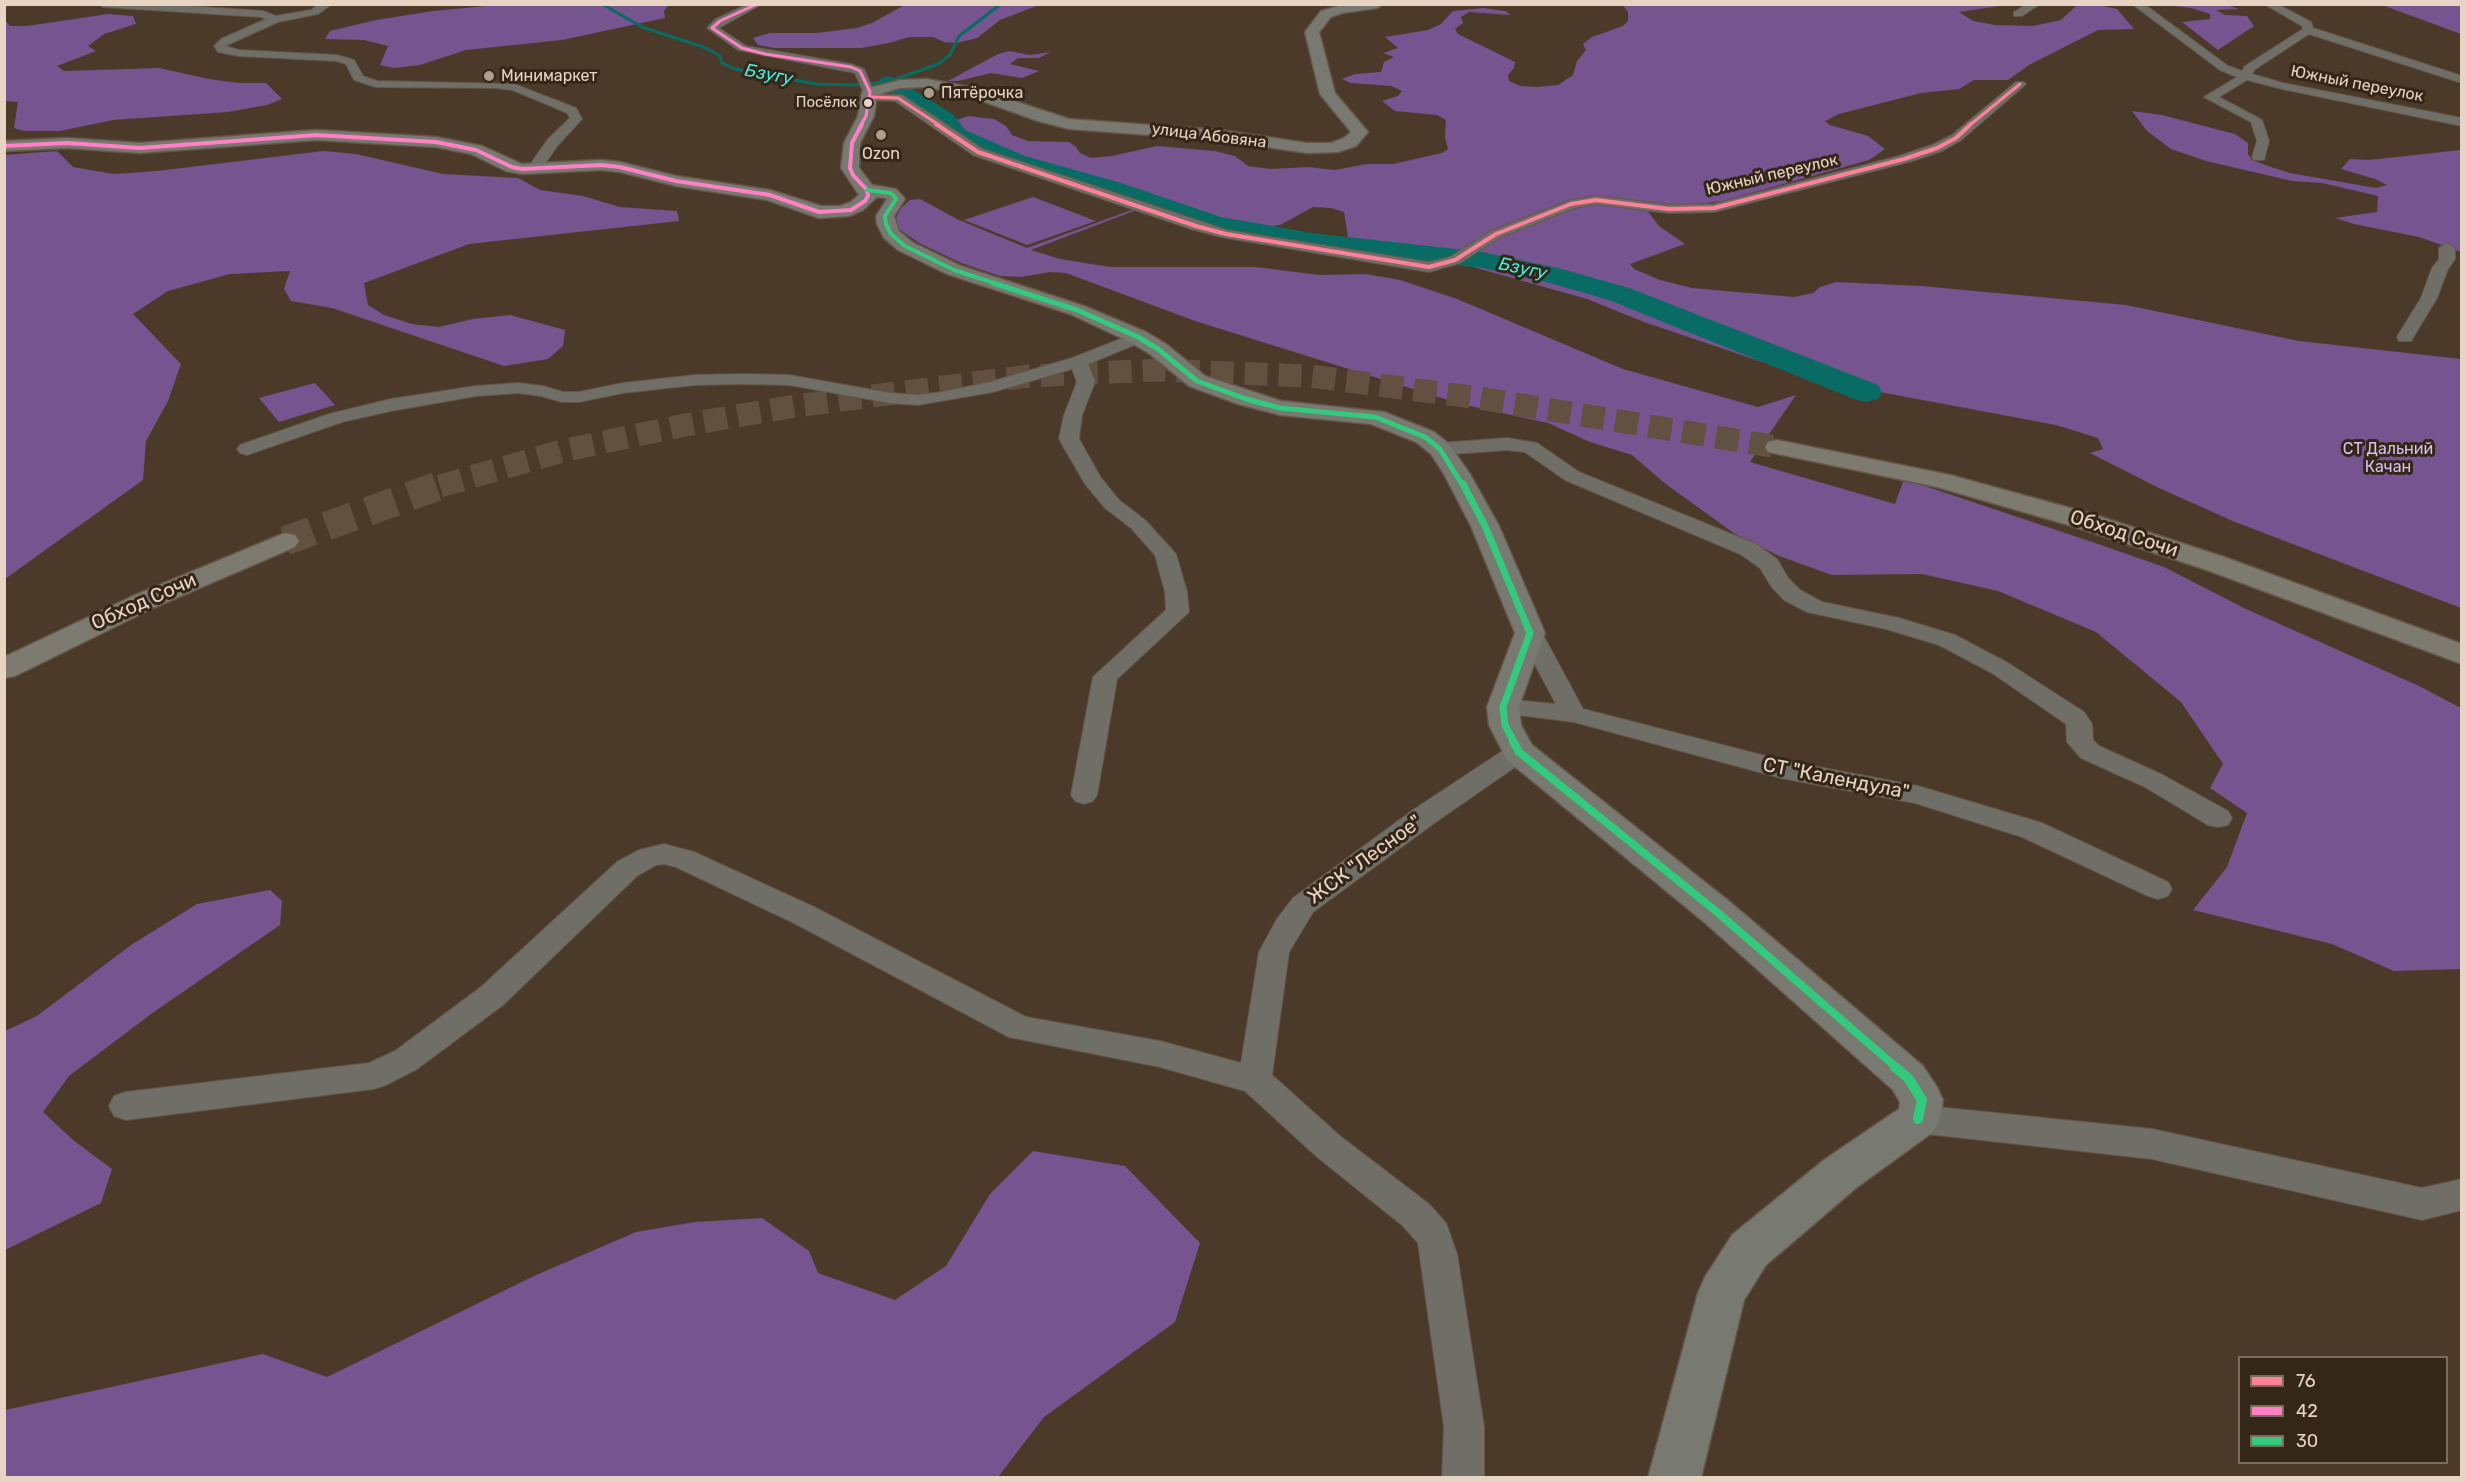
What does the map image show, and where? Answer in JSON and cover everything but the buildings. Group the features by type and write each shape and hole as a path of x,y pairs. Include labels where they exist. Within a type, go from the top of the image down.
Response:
{"highway":[{"name":"Обход Сочи","path":"1777,447 1941,480 2071,516 2214,563 2462,654"},
{"name":"Обход Сочи","path":"4,669 143,602 285,541"}],"street":[{"path":"103,4 254,13 270,16 275,20"},
{"path":"327,4 314,12 275,20 225,41 219,46 222,50 238,53 337,58 350,62 358,78 376,84 477,84 514,87 572,111 576,119 553,142 534,169"},
{"path":"757,4 720,21 712,28 742,48 852,67 860,71 876,88 866,116 852,143 850,168 853,175 867,190 890,193 894,196 896,199 885,216 885,225 891,234 905,246 954,270 1077,310 1138,337 1158,349 1197,381 1236,396 1280,408 1375,417 1425,437 1440,449 1457,474 1485,526 1530,633 1574,714"},
{"name":"улица Абовяна","path":"876,88 927,83 958,89 1069,124 1199,133 1307,148 1332,148 1350,142 1360,132 1328,94 1312,32 1326,14 1340,9 1377,4"},
{"path":"2018,14 2035,4"},
{"name":"Южный переулок","path":"2137,4 2224,68 2246,76 2282,86 2462,122"},
{"name":"Южный переулок","path":"2269,4 2307,24 2308,30"},
{"name":"Южный переулок","path":"2259,157 2263,141 2256,120 2210,97 2246,76 2249,68 2308,30"},
{"name":"Южный переулок","path":"2308,30 2462,80"},
{"name":"Южный переулок","path":"876,88 898,98 978,152 1196,226 1227,234 1429,267 1466,253 1496,234 1571,204 1596,200 1669,209 1714,208 1904,159 1937,148 1956,138 2020,84"},
{"path":"4,146 68,143 140,148 316,135 436,142 476,150 512,167 534,169 601,165 620,167 698,185 770,195 819,212 851,210 865,201 867,190"},
{"path":"2405,336 2429,298 2440,268 2447,260 2447,248"},
{"path":"247,449 336,418 390,405 476,391 518,388 543,391 562,397 579,397 623,388 695,380 743,379 789,380 890,398 918,400 993,387 1078,362 1138,337"},
{"path":"1078,362 1086,382 1073,415 1069,439 1099,488 1112,504 1138,524 1165,554 1179,612 1106,677 1084,795"},
{"path":"1440,449 1507,444 1530,447 1572,476 1748,549 1769,564 1779,581 1792,595 1815,607 1891,623 1947,640 2000,668 2075,718 2079,724 2080,742 2090,752 2154,781 2218,818"},
{"path":"1530,633 1503,707 1505,725 1519,752 1717,912 1908,1078 1922,1100 1918,1119"},
{"name":"СТ \"Календула\"","path":"1503,707 1574,714 1781,769 1918,795 2032,830 2158,889"},
{"name":"ЖСК \"Лесное\"","path":"1256,1080 1274,952 1287,927 1303,905 1519,752"},
{"path":"126,1106 374,1076 406,1060 492,996 627,869 649,857 664,854 684,859 804,915 1020,1028 1160,1054 1256,1080 1328,1146 1416,1215 1433,1235 1438,1254 1464,1426 1463,1478"},
{"path":"1674,1478 1722,1293 1749,1250 1840,1174 1918,1119 2152,1144 2422,1204 2462,1194"}],"green space":[{"path":"507,4 669,5 664,11 665,18 562,40 466,50 420,65 394,68 380,65 388,46 364,40 325,39 330,31 376,20 433,11"},
{"path":"906,4 1039,5 1000,20 977,38 957,43 944,42 933,37 909,37 861,48 774,48 758,45 753,38 770,33 816,33 857,28 872,23"},
{"name":"СТ Дальний Качан","path":"1623,5 2006,5 1959,12 1973,21 1995,25 2033,26 2061,20 2077,5 2099,5 2117,9 2134,29 2098,30 2029,65 2008,80 1974,80 1959,89 1921,93 1839,114 1825,121 1830,125 1868,136 1885,149 1869,160 1723,201 1647,210 1659,226 1685,244 1630,264 1634,269 1660,280 1692,288 1794,297 1813,293 1820,287 1836,282 1921,286 2126,305 2299,341 2461,359 2461,608 2235,522 2159,488 2090,453 2103,449 2098,438 2056,425 1853,387 1777,367 1644,322 1587,299 1473,267 1366,245 1348,237 1344,212 1331,208 1313,207 1280,225 1258,228 1225,225 1152,204 1031,250 1060,259 1110,267 1256,267 1319,275 1366,274 1400,280 1457,299 1623,369 1758,407 1796,395 1750,462 1895,504 1904,479 2164,567 2246,609 2419,686 2461,708 2461,969 2394,971 2332,944 2193,910 2227,867 2247,813 2210,788 2223,764 2181,702 2096,632 1998,591 1922,574 1832,575 1779,556 1735,534 1667,485 1632,455 1590,442 1548,423 1461,404 1195,321 1066,273 1050,272 1021,277 1000,276 961,263 919,243 899,229 896,218 901,208 910,200 920,199 959,220 1027,248 1148,204 988,153 959,138 946,124 968,116 994,119 1006,126 1012,135 1028,141 1069,142 1080,153 1091,158 1157,146 1215,151 1235,156 1248,166 1271,169 1308,167 1335,170 1367,164 1393,164 1442,153 1448,149 1445,137 1446,120 1437,115 1395,111 1382,101 1398,96 1402,91 1391,86 1351,83 1342,79 1355,74 1381,72 1384,62 1394,57 1383,53 1398,48 1385,37 1428,30 1441,24 1453,11 1483,8 1505,11 1511,15 1469,12 1461,17 1463,23 1455,29 1458,34 1515,62 1514,68 1508,75 1509,81 1520,86 1558,85 1573,75 1577,61 1586,50 1583,44 1592,37 1623,26 1628,21 1628,12"},
{"path":"2166,5 2227,5 2239,9 2216,10 2225,15 2247,16 2254,26 2218,50 2182,22 2210,19 2210,14 2191,8"},
{"path":"2382,5 2461,5 2461,34"},
{"path":"108,14 133,16 136,24 104,34 88,46 96,51 57,66 64,71 159,68 209,79 238,83 266,83 282,99 267,105 228,112 113,120 60,131 24,131 14,128 18,102 5,101 5,20 10,26 27,26"},
{"path":"1009,51 1030,55 1050,52 1039,58 1018,58 1010,64 1039,71 1022,78 991,73 958,81 948,81 998,54"},
{"path":"2132,111 2162,115 2235,134 2248,143 2248,154 2252,160 2290,173 2376,188 2387,185 2341,169 2350,159 2369,160 2461,150 2461,252 2419,237 2335,218 2377,212 2378,196 2322,183 2292,181 2206,161 2171,149 2147,131"},
{"path":"57,151 73,167 114,174 323,151 356,154 443,174 518,178 540,190 583,196 620,207 677,211 679,221 469,244 364,283 368,305 384,315 412,324 439,327 473,319 510,315 565,330 563,346 548,359 504,366 332,308 291,301 284,289 290,271 230,274 168,291 133,314 181,364 168,401 146,441 143,480 5,579 5,155"},
{"path":"1033,197 1096,221 1027,245 964,220"},
{"path":"315,383 335,405 279,422 259,398"},
{"path":"270,890 282,901 280,925 151,1014 69,1076 43,1112 73,1140 112,1169 101,1203 5,1250 5,1031 37,1016 131,945 197,904"},
{"path":"1033,1151 1125,1166 1200,1243 1175,1322 1044,1417 998,1477 5,1477 5,1410 263,1354 327,1377 534,1276 636,1232 695,1222 762,1218 809,1251 818,1273 895,1300 946,1266 990,1194"}],"waterway":[{"name":"Бзугу","path":"602,4 642,27 703,47 719,55 722,63 735,69 816,84 854,85 888,82 938,64 950,55 959,36 1001,4"},
{"name":"Бзугу","path":"888,82 946,120 957,135 1017,161 1112,188 1216,224 1312,241 1482,260 1548,274 1619,294 1866,392"}],"tunnel":[{"path":"440,486 562,451 685,425 795,406 1029,376 1156,370 1309,376 1479,398 1777,447"},
{"path":"285,541 444,484"}],"transit line":[{"name":"42","path":"4,146 67,143 140,148 316,135 436,142 476,150 512,167 522,169 601,165 620,167 676,181 770,195 819,212 851,210 865,201 868,196 867,190 853,175 850,168 852,143 866,116 870,92 860,71 851,67 765,54 742,48 712,28 720,21 757,4"},
{"name":"76","path":"871,97 898,98 978,152 1196,226 1226,234 1429,267 1455,260 1496,234 1571,204 1596,200 1669,209 1714,208 1904,159 1937,148 1956,138 2020,84"},
{"name":"30","path":"867,190 890,193 894,196 896,199 885,216 886,224 891,234 905,246 954,270 1077,310 1138,337 1158,349 1197,381 1246,399 1280,408 1375,417 1425,437 1440,449 1457,474 1485,526 1530,633 1503,707 1505,725 1519,752 1717,912 1908,1078 1922,1100 1918,1119"}],"place":[{"name":"Минимаркет","path":"489,76"},
{"name":"Пятёрочка","path":"929,93"},
{"name":"Посёлок","path":"868,103"},
{"name":"Ozon","path":"881,135"}]}
